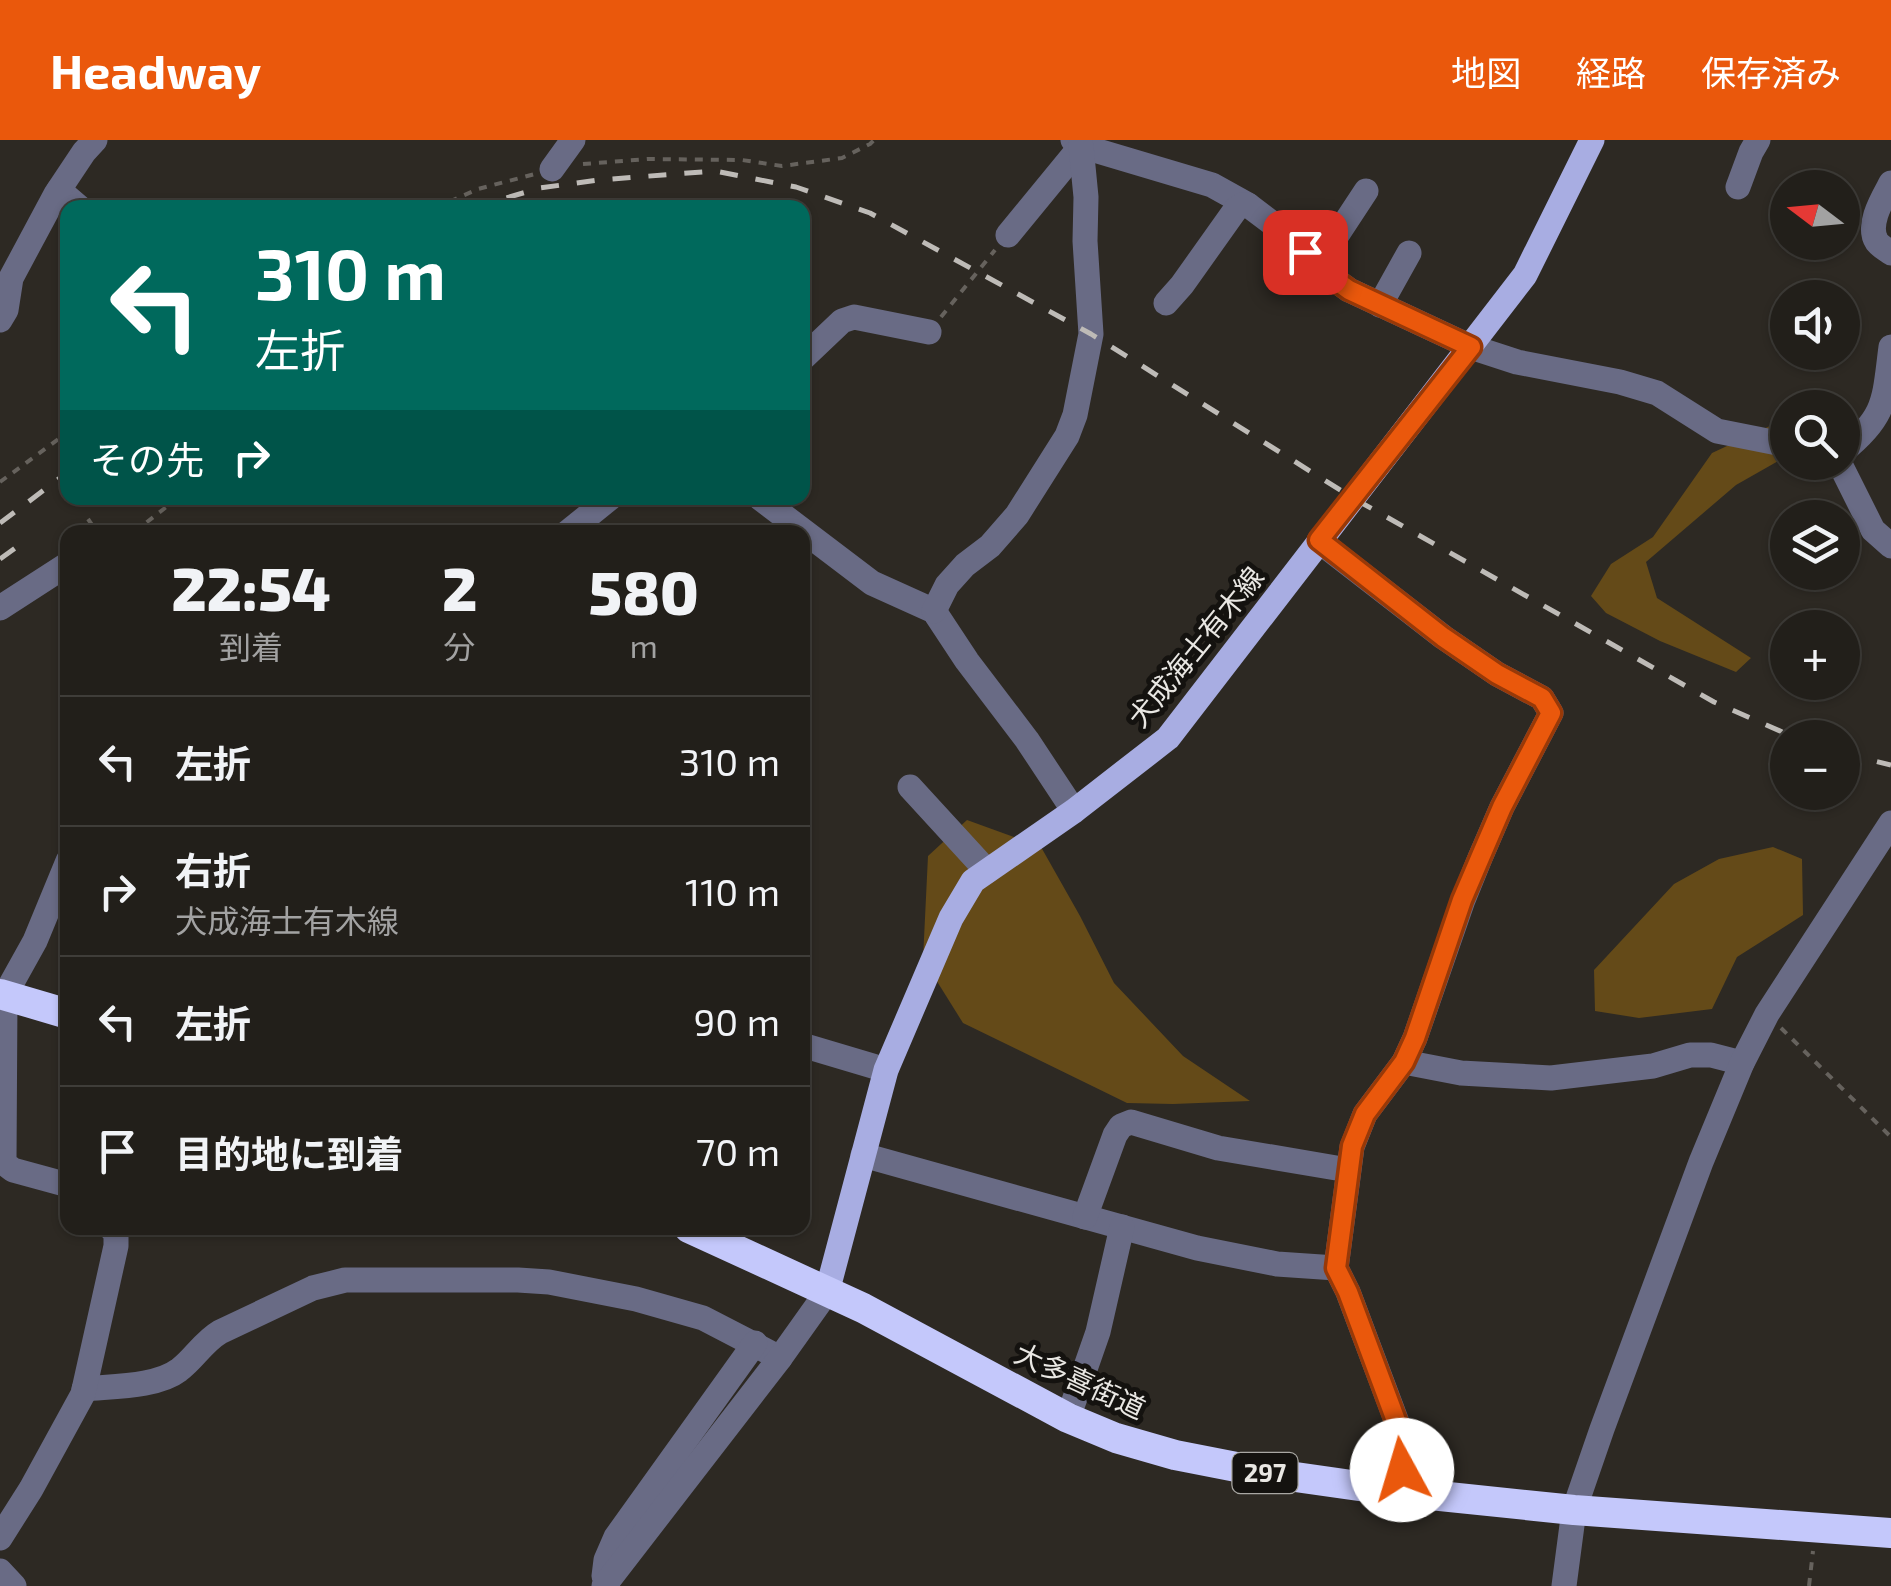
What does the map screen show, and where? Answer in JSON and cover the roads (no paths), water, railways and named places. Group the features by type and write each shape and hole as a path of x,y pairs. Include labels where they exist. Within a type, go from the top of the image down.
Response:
{"highway":[{"path":"2,994 60,1012"},
{"name":"大多喜街道","path":"704,1235 898,1326 1068,1418 1116,1438 1175,1455 1401,1492 1574,1510 1891,1533"}],"main road":[{"name":"犬成海士有木線","path":"827,1292 886,1070 951,918 973,881 1074,811 1168,738 1525,275 1592,140"}],"street":[{"path":"0,320 6,310 12,278 59,190 94,140"},
{"path":"552,169 573,140"},
{"path":"1738,187 1758,140"},
{"path":"1077,143 1212,185 1248,205 1285,233 1349,290 1471,347 1517,362 1658,393 1717,431 1770,441"},
{"path":"1008,234 1077,143"},
{"path":"934,611 947,585 964,565 990,546 1017,515 1067,436 1075,415 1091,334 1086,197 1077,143"},
{"path":"1891,183 1873,228 1876,240 1891,254"},
{"path":"59,190 71,200"},
{"path":"1318,264 1366,191"},
{"path":"1166,303 1236,209 1248,205"},
{"path":"1380,305 1410,253"},
{"path":"810,352 842,322 854,317 929,332"},
{"path":"1860,435 1879,412 1886,394 1891,347"},
{"path":"1848,480 1873,530 1891,546"},
{"path":"577,525 601,505"},
{"path":"769,505 795,525"},
{"path":"810,536 872,584 934,611 1074,811"},
{"path":"1319,540 1443,637 1497,674 1542,698 1551,713 1502,807 1462,900 1404,1062 1365,1114 1352,1146 1336,1268 1398,1426 1401,1492"},
{"path":"0,608 60,569"},
{"path":"910,787 988,871"},
{"path":"1564,1586 1574,1510 1700,1162 1742,1063 1767,1014 1891,822"},
{"path":"60,880 35,941 2,994 4,1170 60,1183"},
{"path":"810,1047 886,1070"},
{"path":"1404,1062 1461,1073 1551,1078 1652,1066 1690,1055 1711,1054 1742,1063"},
{"path":"1085,1217 1115,1135 1130,1122 1218,1148 1348,1170"},
{"path":"862,1155 1197,1248 1261,1261 1336,1268"},
{"path":"1068,1418 1098,1332 1122,1227"},
{"path":"0,1538 84,1389 116,1235"},
{"path":"84,1389 168,1378 220,1332 314,1288 345,1280 550,1282 636,1299 703,1318 780,1358"},
{"path":"603,1586 827,1292"},
{"path":"603,1586 606,1560 616,1537 755,1343"},
{"path":"0,1571 14,1586"}],"railway":[{"path":"499,200 540,188 598,180 715,171 796,187 870,213 1091,334 1353,498 1714,702 1770,727"},
{"path":"0,523 60,478"},
{"path":"0,559 25,541"},
{"path":"1860,757 1891,765"}]}
